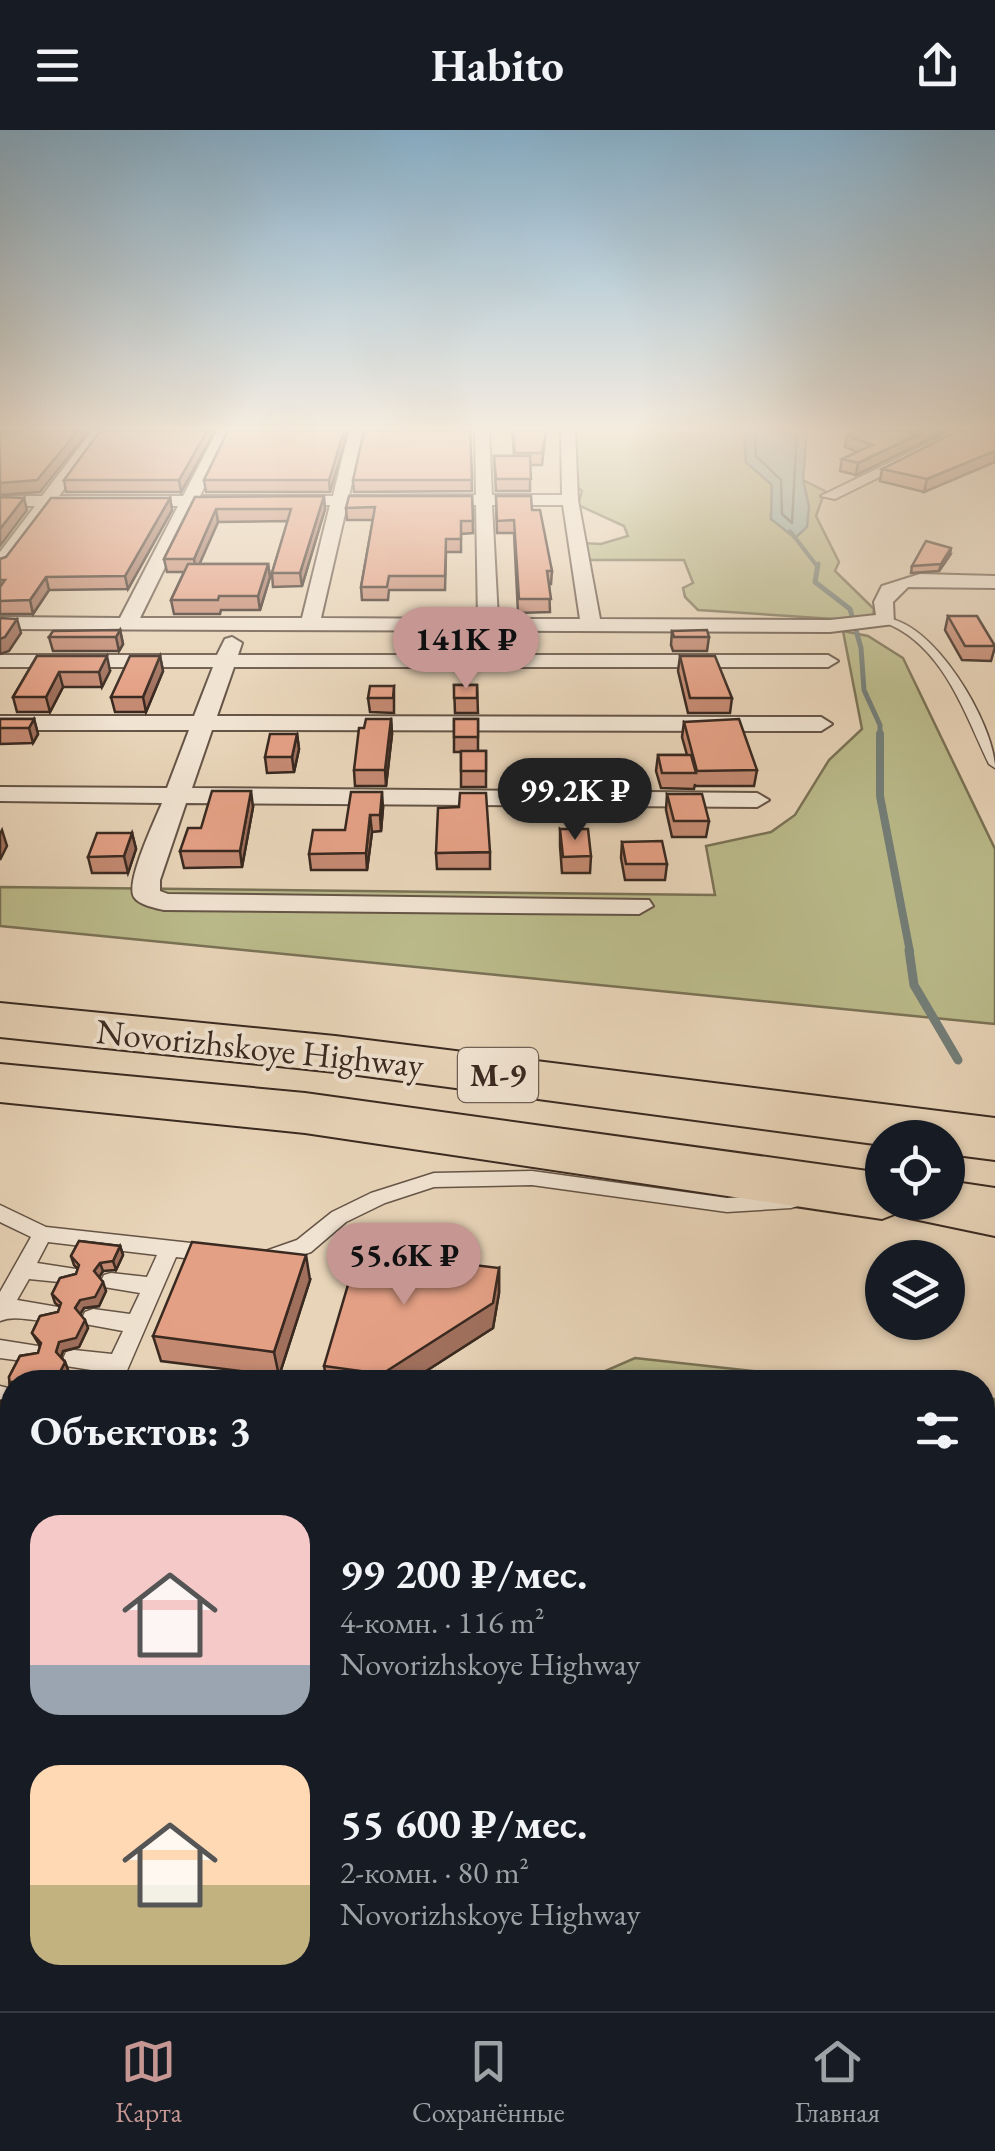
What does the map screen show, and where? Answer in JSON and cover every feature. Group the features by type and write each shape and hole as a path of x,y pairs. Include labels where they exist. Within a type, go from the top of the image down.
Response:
{"highway":[{"name":"Novorizhskoye Highway","path":"0,1020 354,1056 995,1140"},
{"name":"Novorizhskoye Highway","path":"0,1083 306,1113 865,1194"},
{"path":"965,1207 995,1212"}],"street":[{"path":"0,564 34,519"},
{"path":"127,624 179,519"},
{"path":"310,625 332,519"},
{"path":"484,519 488,625"},
{"path":"573,519 591,626"},
{"path":"0,623 843,625 887,620 881,606 884,593 898,582 995,582"},
{"path":"239,625 146,880 146,895 164,902 639,906"},
{"path":"0,661 828,661"},
{"path":"0,723 821,724"},
{"path":"0,794 757,800"}],"lane":[{"path":"887,620 912,627 924,638 967,707 995,764"},
{"path":"0,1213 42,1234 265,1260 304,1246 339,1217 434,1180 532,1178 727,1205 865,1197"},
{"path":"42,1234 1,1310 50,1313"},
{"path":"117,1370 170,1248"},
{"path":"23,1270 69,1275"},
{"path":"110,1280 153,1286"},
{"path":"93,1318 136,1324"},
{"path":"0,1349 30,1353"},
{"path":"74,1358 105,1370"}],"green space":[{"path":"608,519 771,519 796,534 803,519 817,519 839,562 835,571 874,609 873,616 849,620 698,610 685,597 683,588 693,583 684,560 587,560 582,543 601,544 628,536 624,526"},
{"path":"843,631 868,636 903,658 995,849 995,1024 0,926 0,887 715,895 706,846 771,832 795,815 829,760 862,729"},
{"path":"635,1358 743,1370 608,1370"}],"water":[{"path":"771,519 808,519 807,527 795,538"}],"building":[{"path":"35,519 158,519 125,576 46,577 30,600 0,601 0,587 5,580 0,580 0,559 6,557"},
{"path":"184,519 212,519 194,559 164,559"},
{"path":"288,519 317,519 300,573 272,573"},
{"path":"373,519 473,519 461,521 461,539 446,539 445,576 389,576 387,587 361,587"},
{"path":"497,519 542,519 552,571 547,571 551,599 519,599 514,520"},
{"path":"926,541 951,548 941,564 912,566"},
{"path":"188,564 268,564 258,596 171,600"},
{"path":"948,616 977,616 995,646 965,646"},
{"path":"0,618 17,619 0,639"},
{"path":"120,630 116,637 49,637 53,631"},
{"path":"707,630 709,637 674,637 672,631"},
{"path":"37,656 107,656 99,672 59,672 46,697 13,697"},
{"path":"130,656 160,656 143,697 111,697"},
{"path":"680,656 715,656 732,698 690,698"},
{"path":"454,685 477,685 477,698 454,698"},
{"path":"370,686 394,686 393,698 368,698"},
{"path":"0,719 34,719 29,728 0,728"},
{"path":"366,719 391,719 385,770 354,770 359,728 364,728"},
{"path":"454,719 478,719 478,737 454,737"},
{"path":"739,719 757,770 697,771 684,722"},
{"path":"270,734 297,734 292,757 265,757"},
{"path":"461,751 486,751 486,771 461,771"},
{"path":"658,755 691,755 696,773 662,773"},
{"path":"212,791 251,791 240,851 180,851 188,828 201,828"},
{"path":"351,792 382,792 380,815 370,815 366,853 309,854 313,830 345,830"},
{"path":"460,793 486,793 490,852 436,853 438,808 459,807"},
{"path":"667,794 702,794 709,821 674,821"},
{"path":"560,829 588,829 591,856 563,857"},
{"path":"97,833 132,833 124,856 88,857"},
{"path":"662,841 667,864 626,864 622,842"},
{"path":"79,1241 120,1246 113,1261 100,1263 94,1271 103,1282 95,1297 80,1300 75,1308 85,1320 76,1338 59,1342 56,1352 65,1362 61,1370 13,1370 20,1356 38,1353 41,1343 32,1333 40,1316 58,1312 61,1303 52,1294 60,1278 76,1274 79,1265 71,1256"},
{"path":"192,1242 306,1255 274,1352 153,1336"},
{"path":"358,1251 499,1268 493,1303 388,1370 324,1366"}],"waterway":[{"path":"790,531 817,566"},
{"path":"818,564 815,582 850,609 861,648 864,690 880,725 880,796 910,952"},
{"path":"909,950 914,985 958,1060"}]}
